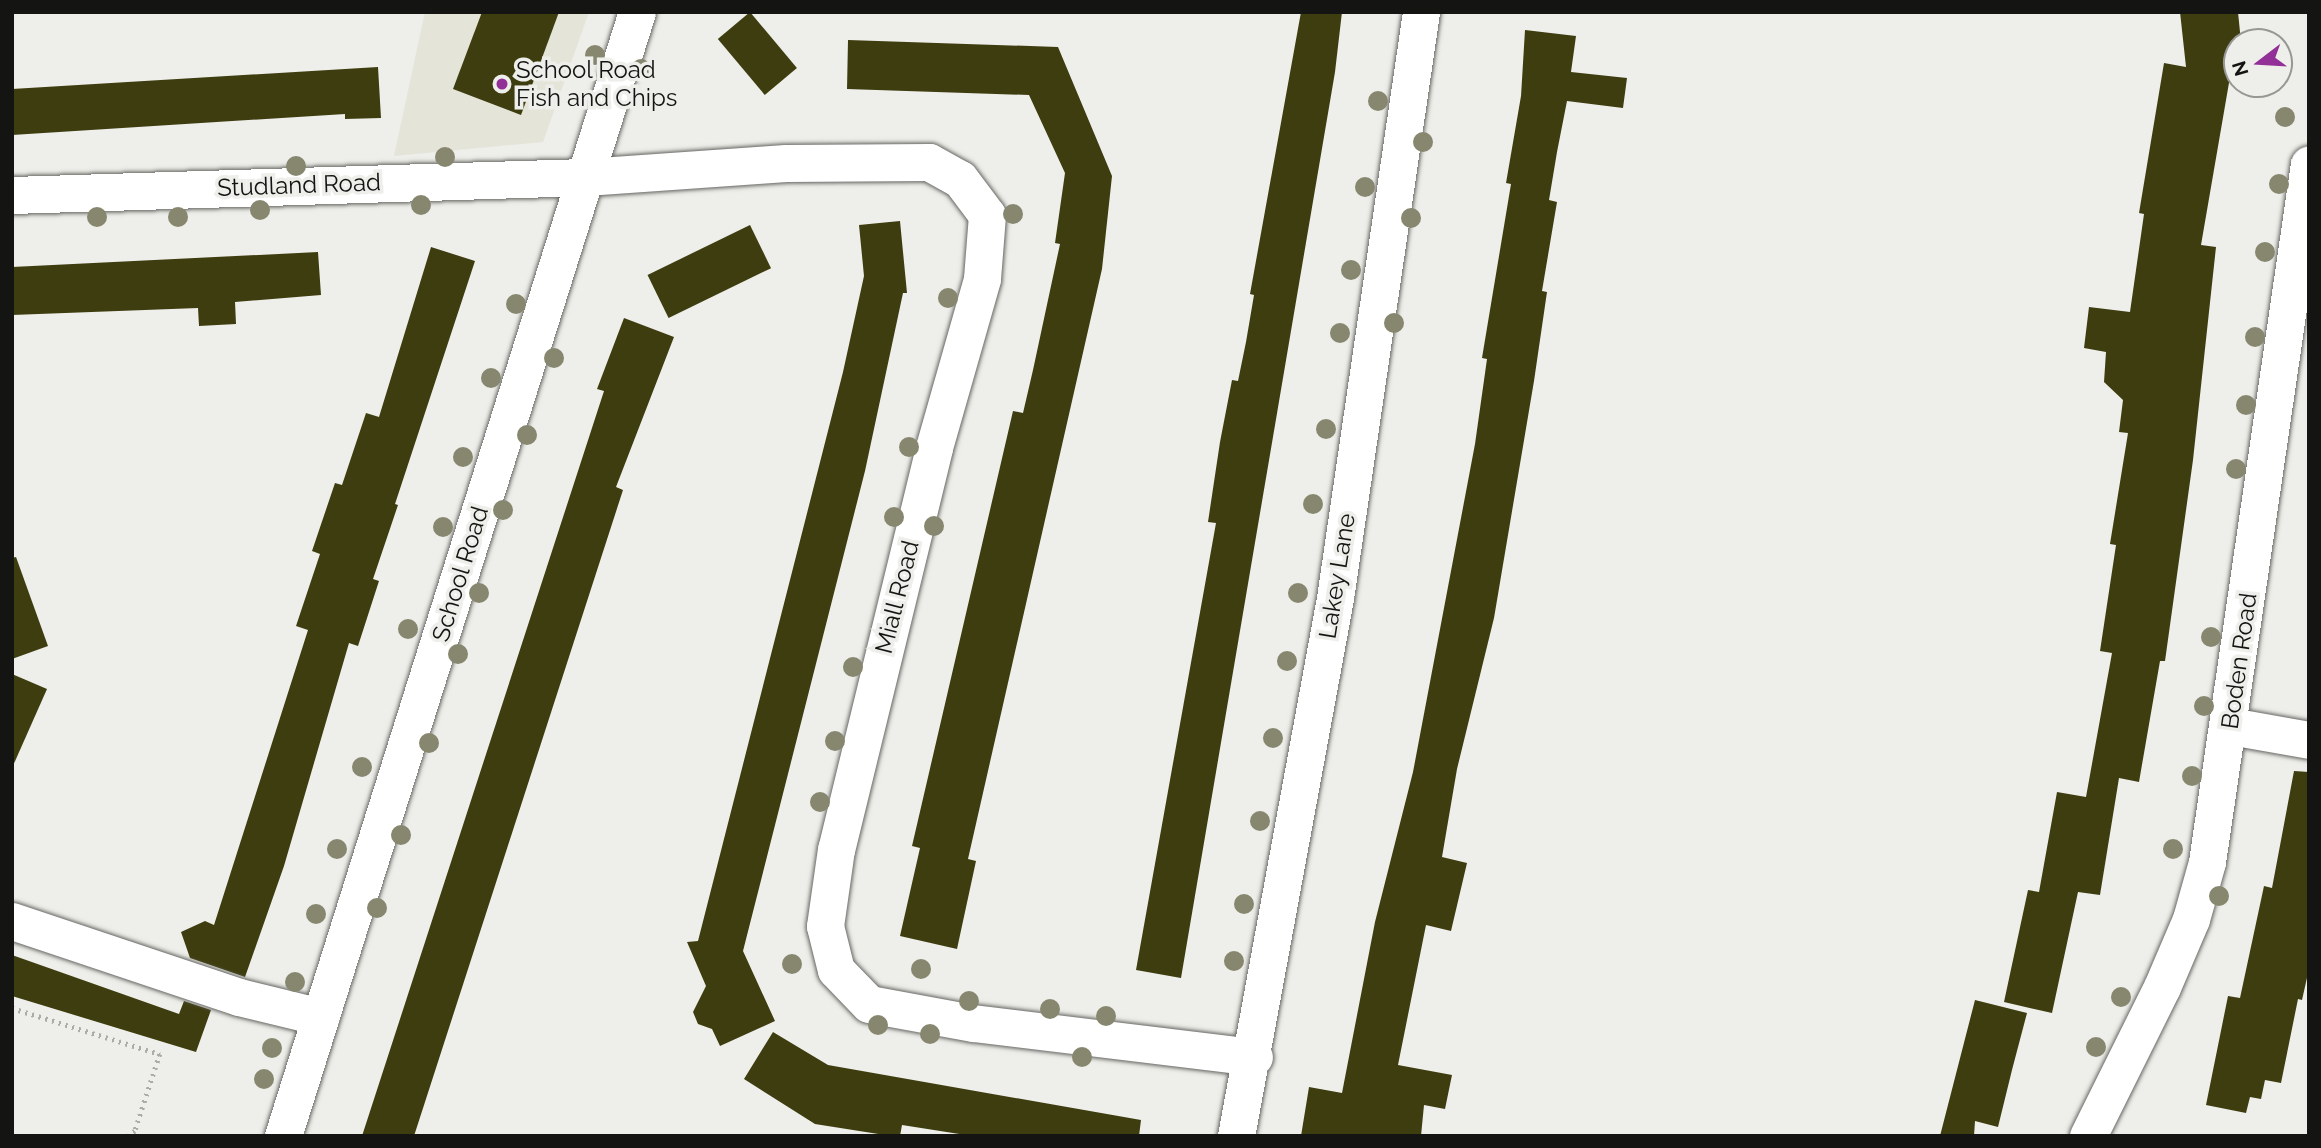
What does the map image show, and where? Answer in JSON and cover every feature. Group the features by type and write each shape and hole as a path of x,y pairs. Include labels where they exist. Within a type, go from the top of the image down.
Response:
{"street":[{"name":"School Road","path":"283,1136 637,12"},
{"name":"Lakey Lane","path":"1236,1136 1254,1057 1335,598 1422,12"},
{"name":"Miall Road","path":"585,177 786,163 929,162 960,179 987,215 982,279 934,447 836,849 825,926 836,970 869,1004 973,1023 1254,1057"},
{"name":"Boden Road","path":"2088,1136 2191,919 2207,862 2230,726 2309,164"},
{"name":"Studland Road","path":"12,195 585,177"},
{"path":"2230,726 2309,740"},
{"path":"12,921 239,998 321,1017"}],"path":[{"path":"12,1008 160,1054 135,1131 129,1136"}],"shaded area":[{"path":"425,12 589,12 543,142 394,156"}],"building":[{"path":"482,12 559,12 521,115 453,89"},
{"path":"750,12 797,68 765,95 718,39"},
{"path":"1301,12 1342,12 1335,72 1181,978 1136,970 1216,523 1208,522 1220,442 1232,380 1238,381 1246,342 1254,295 1250,294"},
{"path":"2180,12 2238,12 2240,28 2223,28 2223,98 2226,98 2201,245 2216,247 2193,460 2165,661 2160,661 2139,782 2119,778 2100,895 2078,892 2052,1013 2004,1002 2028,890 2039,892 2057,792 2086,797 2112,653 2100,651 2116,545 2110,544 2128,433 2119,432 2123,400 2104,382 2106,352 2084,348 2089,307 2130,312 2144,214 2139,213 2164,63 2186,67"},
{"path":"1525,30 1576,36 1571,72 1627,78 1623,108 1567,101 1557,152 1549,200 1557,202 1542,291 1547,292 1534,381 1494,618 1457,769 1442,857 1467,863 1451,931 1426,925 1398,1065 1452,1075 1445,1109 1424,1105 1421,1136 1301,1136 1309,1087 1342,1093 1375,922 1413,772 1475,444 1487,359 1482,358 1511,184 1506,183 1521,96"},
{"path":"848,40 1058,47 1112,176 1102,269 968,859 976,861 957,949 900,936 920,848 912,846 1013,411 1023,413 1033,370 1060,244 1055,243 1065,173 1029,95 847,89"},
{"path":"378,67 381,118 345,119 345,114 12,135 12,89"},
{"path":"900,221 907,293 903,293 865,471 743,951 775,1021 720,1046 712,1029 698,1024 693,1012 706,986 687,942 698,941 843,372 864,276 859,225"},
{"path":"750,225 771,268 669,318 648,275"},
{"path":"431,247 475,261 395,504 398,505 373,579 379,581 358,646 349,643 284,866 245,977 190,958 181,932 205,921 214,925 308,630 296,626 320,554 312,551 335,483 342,485 366,413 379,417"},
{"path":"318,252 321,295 235,302 236,324 199,326 198,308 12,315 12,267"},
{"path":"624,318 674,337 616,487 623,490 414,1136 362,1136 604,391 597,389"},
{"path":"16,557 48,646 12,659 12,558"},
{"path":"12,674 47,689 12,768"},
{"path":"2294,771 2309,772 2309,969 2302,1000 2298,999 2281,1083 2265,1080 2261,1099 2250,1097 2246,1113 2206,1105 2228,996 2240,998 2264,886 2272,888"},
{"path":"12,955 179,1014 184,1001 211,1010 196,1052 12,996"},
{"path":"1975,1000 2027,1013 1998,1127 1975,1121 1974,1136 1940,1136"},
{"path":"773,1032 828,1065 1141,1120 1139,1136 972,1136 902,1125 900,1136 891,1136 815,1124 744,1079"}],"place":[{"name":"School Road Fish and Chips","path":"502,84"}]}
